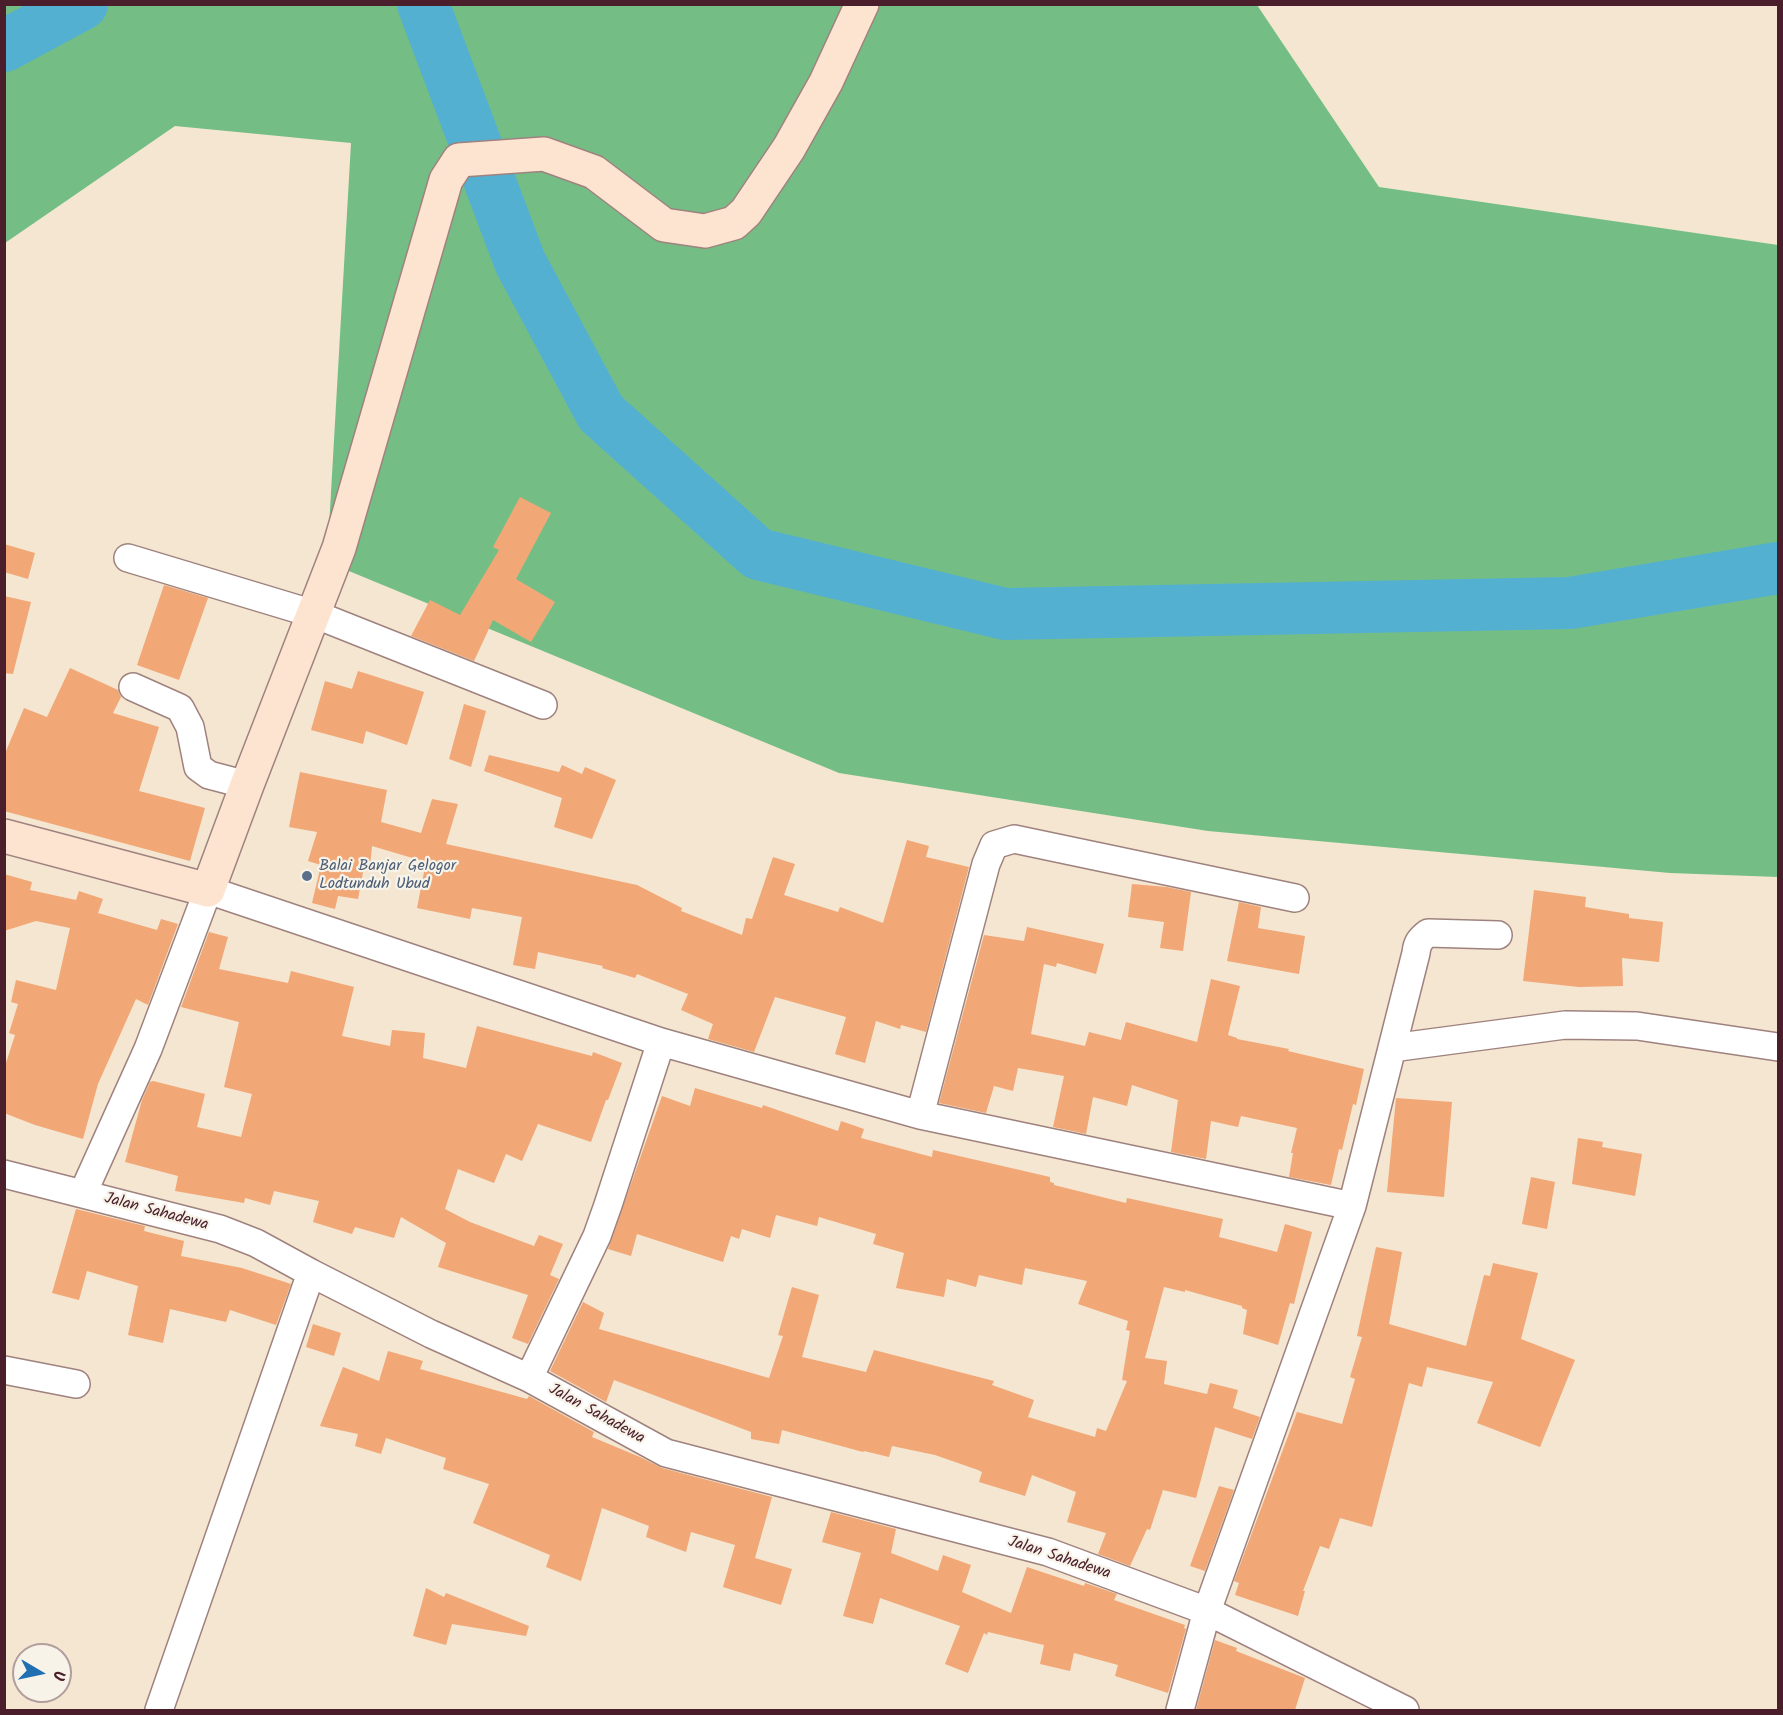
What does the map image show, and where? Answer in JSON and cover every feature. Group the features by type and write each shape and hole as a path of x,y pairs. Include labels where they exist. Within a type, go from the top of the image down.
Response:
{"street":[{"path":"83,1193 148,1049 339,548 446,180 459,160 544,154 594,172 664,225 705,231 734,224 746,212 789,148 826,82 862,4"},
{"path":"128,558 314,614 543,705"},
{"path":"133,687 180,708 190,727 198,767 209,775 247,785"},
{"path":"4,836 208,890 661,1042 920,1115 1352,1206"},
{"path":"920,1115 986,864 994,845 1014,839 1295,898"},
{"path":"1180,1710 1207,1611 1352,1206 1417,945 1428,933 1498,935"},
{"path":"1392,1048 1565,1025 1637,1026 1779,1047"},
{"path":"529,1378 597,1236 661,1042"},
{"name":"Jalan Sahadewa","path":"4,1174 220,1229 256,1243 431,1334 529,1378 666,1453 1048,1552 1207,1611 1405,1710"},
{"path":"159,1710 310,1273"},
{"path":"4,1370 76,1384"}],"green space":[{"path":"5,5 1257,5 1379,187 1778,245 1778,877 1670,873 1208,831 839,773 327,562 351,143 175,126 5,243"}],"building":[{"path":"520,497 551,513 516,579 555,602 531,642 493,620 474,661 411,636 430,600 460,615 499,550 493,547"},
{"path":"4,544 35,553 28,579 4,572"},
{"path":"164,585 208,598 179,680 137,665"},
{"path":"4,596 31,602 13,674 4,673"},
{"path":"70,668 118,690 121,697 113,713 159,727 139,791 205,808 190,861 4,811 4,756 24,708 47,717"},
{"path":"358,671 424,692 407,745 366,731 363,744 311,730 325,681 352,689"},
{"path":"464,704 486,711 471,767 449,759"},
{"path":"489,755 559,772 562,765 582,774 585,767 616,780 592,839 554,827 562,798 484,771"},
{"path":"300,772 387,790 381,822 421,833 432,799 458,804 446,844 637,885 682,908 681,911 742,935 746,918 752,919 773,857 795,864 784,895 838,912 840,907 883,923 907,840 929,846 926,857 969,867 926,1032 901,1025 900,1029 876,1021 865,1063 835,1054 846,1017 775,997 754,1052 708,1039 713,1024 681,1010 688,994 637,974 635,978 602,968 603,966 538,952 535,969 513,965 522,917 472,908 470,919 417,908 426,862 372,846 370,867 364,867 358,899 338,896 335,909 312,903 321,865 308,861 317,832 289,827"},
{"path":"4,874 32,882 30,890 76,900 79,891 103,899 98,913 157,930 161,919 178,924 148,1005 136,999 98,1084 83,1139 4,1113 4,1069 15,1035 9,1033 18,1004 11,1002 16,980 56,990 70,928 36,921 4,931"},
{"path":"1132,884 1191,892 1183,951 1160,948 1164,922 1128,917"},
{"path":"1534,890 1586,897 1585,907 1629,914 1629,918 1663,922 1659,962 1622,958 1623,986 1579,987 1523,981"},
{"path":"1239,902 1261,907 1258,928 1305,936 1299,974 1227,961"},
{"path":"1027,927 1104,944 1096,974 1057,963 1056,967 1044,964 1031,1034 1085,1046 1089,1032 1121,1040 1126,1022 1197,1042 1211,979 1240,986 1228,1035 1364,1069 1342,1150 1339,1149 1331,1185 1289,1177 1293,1153 1291,1153 1297,1128 1241,1116 1238,1127 1211,1121 1206,1159 1171,1152 1178,1100 1132,1085 1127,1106 1093,1097 1086,1134 1053,1127 1064,1076 1018,1068 1013,1091 994,1086 986,1113 939,1103 984,935 1024,941"},
{"path":"209,932 228,937 219,969 288,983 291,971 354,987 342,1036 390,1046 392,1030 425,1033 423,1058 466,1068 477,1026 592,1056 593,1052 622,1063 591,1142 538,1124 522,1161 506,1154 494,1183 458,1169 445,1209 470,1222 534,1246 539,1235 563,1244 550,1275 559,1279 528,1344 512,1338 528,1295 438,1267 446,1243 401,1217 394,1238 355,1227 352,1234 313,1222 319,1201 274,1191 270,1205 245,1198 244,1203 175,1191 178,1176 125,1162 142,1100 150,1082 153,1081 205,1094 197,1127 241,1137 252,1094 224,1087 239,1022 181,1007"},
{"path":"695,1088 762,1108 763,1105 838,1131 841,1121 864,1129 861,1138 932,1157 933,1150 1050,1177 1050,1182 1054,1185 1126,1203 1127,1198 1223,1219 1219,1237 1277,1252 1285,1224 1312,1232 1294,1304 1290,1303 1278,1345 1243,1334 1247,1310 1242,1306 1185,1290 1185,1292 1164,1287 1145,1358 1167,1361 1164,1384 1207,1394 1210,1383 1238,1390 1233,1408 1260,1417 1252,1439 1215,1427 1196,1498 1163,1490 1150,1530 1147,1529 1130,1566 1098,1554 1106,1533 1067,1522 1076,1492 1032,1475 1025,1496 979,1482 982,1472 978,1470 935,1455 892,1446 889,1457 782,1430 779,1444 751,1439 751,1432 614,1380 606,1402 550,1371 583,1302 604,1313 599,1329 769,1378 783,1336 778,1335 792,1287 819,1295 802,1357 866,1372 874,1350 994,1381 992,1385 1034,1400 1028,1417 1095,1437 1097,1428 1106,1431 1127,1381 1122,1380 1130,1331 1126,1330 1128,1321 1078,1304 1087,1281 1025,1268 1022,1285 979,1275 976,1287 947,1279 944,1297 896,1288 904,1253 873,1244 876,1234 819,1217 817,1226 776,1215 770,1238 742,1229 739,1239 731,1236 723,1262 637,1234 631,1256 608,1249 662,1096 690,1106"},
{"path":"1396,1098 1452,1102 1444,1197 1387,1192"},
{"path":"1578,1138 1603,1142 1602,1147 1642,1154 1635,1196 1572,1184"},
{"path":"1531,1177 1555,1182 1547,1229 1522,1224"},
{"path":"76,1209 145,1226 144,1231 184,1241 181,1256 242,1268 291,1284 276,1325 230,1310 226,1322 170,1309 163,1343 128,1335 138,1286 87,1271 79,1300 52,1293"},
{"path":"1376,1247 1402,1252 1389,1324 1466,1346 1484,1275 1490,1276 1493,1263 1538,1273 1521,1339 1575,1360 1540,1447 1477,1423 1493,1382 1427,1367 1422,1387 1409,1383 1372,1527 1340,1518 1329,1549 1320,1546 1303,1591 1305,1591 1298,1616 1235,1595 1239,1583 1234,1581 1297,1412 1342,1424 1355,1379 1350,1377 1362,1337 1357,1336"},
{"path":"313,1324 341,1333 334,1356 306,1347"},
{"path":"388,1351 423,1361 420,1369 527,1399 529,1396 594,1432 592,1437 662,1468 772,1497 755,1558 792,1569 781,1605 723,1587 735,1545 691,1532 686,1552 646,1537 649,1526 602,1508 581,1581 546,1567 550,1555 473,1523 489,1484 443,1469 446,1458 386,1438 381,1454 355,1446 358,1434 320,1426 343,1367 379,1381"},
{"path":"1219,1486 1234,1490 1205,1571 1190,1566"},
{"path":"831,1512 896,1529 891,1553 938,1571 943,1555 971,1565 962,1592 1011,1613 1027,1567 1084,1586 1085,1583 1117,1594 1114,1600 1185,1625 1186,1629 1168,1693 1115,1676 1118,1665 1074,1653 1070,1671 1040,1664 1044,1645 988,1632 987,1635 984,1633 968,1673 945,1664 960,1626 880,1598 873,1624 843,1616 861,1553 822,1542"},
{"path":"426,1588 444,1597 446,1593 529,1626 526,1636 452,1624 446,1645 413,1636"},
{"path":"1215,1640 1237,1648 1236,1651 1305,1678 1295,1710 1196,1710"}],"waterway":[{"path":"4,46 82,4"},
{"path":"423,4 520,262 601,413 758,554 1005,614 1570,603 1778,568"}],"place":[{"name":"Balai Banjar Gelogor Lodtunduh Ubud","path":"307,876"}]}
